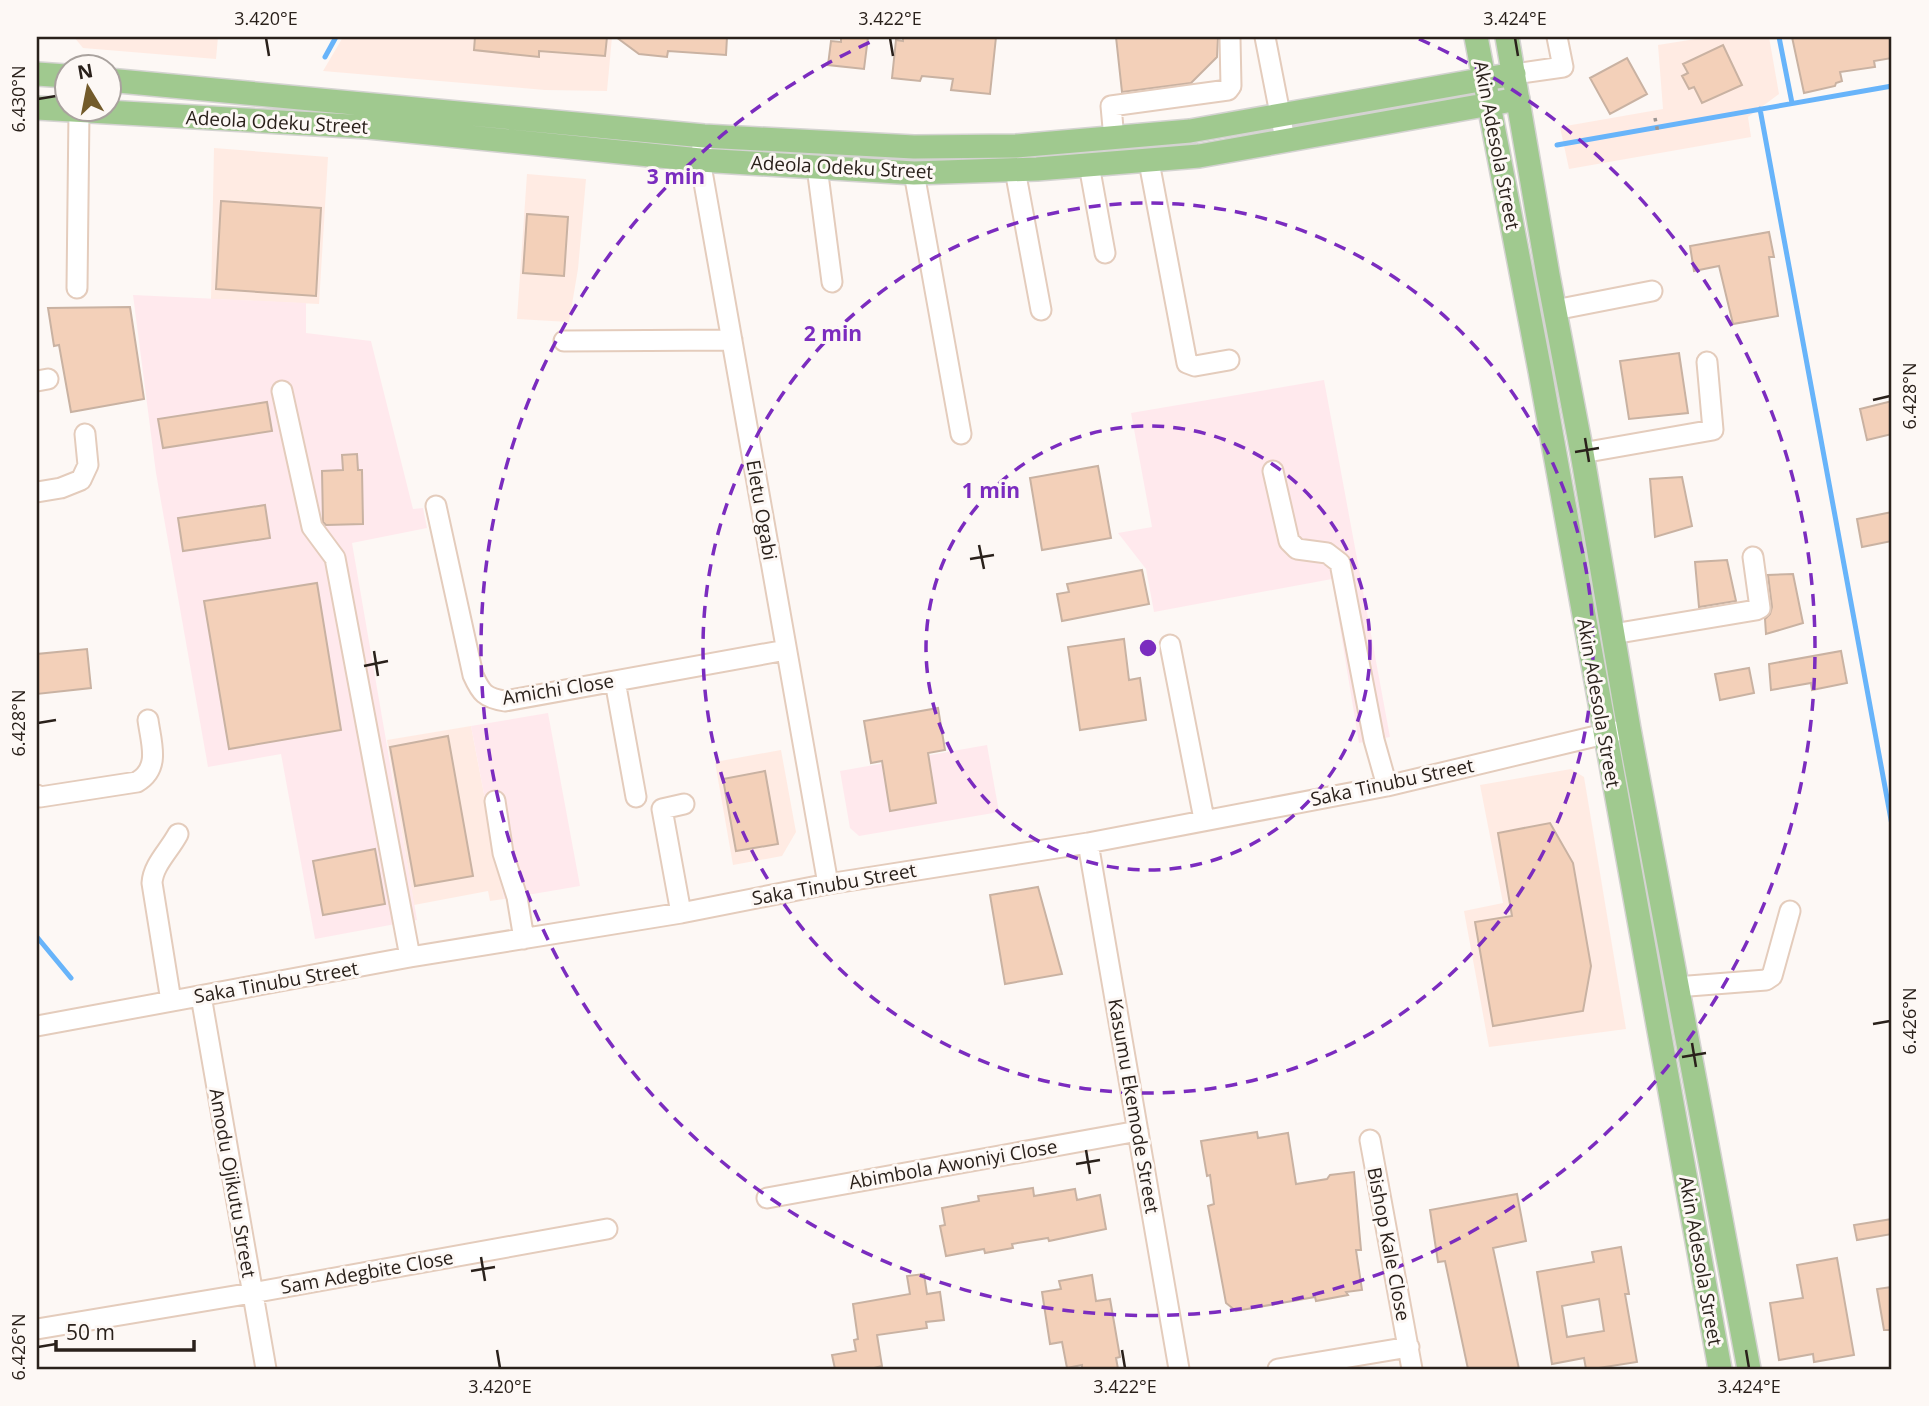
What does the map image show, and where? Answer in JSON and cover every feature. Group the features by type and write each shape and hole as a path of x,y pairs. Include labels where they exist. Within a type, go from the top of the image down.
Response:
{"main road":[{"name":"Akin Adesola Street","path":"1476,37 1540,371 1720,1369"},
{"name":"Akin Adesola Street","path":"1507,37 1629,729 1749,1369"},
{"name":"Adeola Odeku Street","path":"122,81 704,136 914,147 1016,146 1190,131 1514,74"},
{"name":"Adeola Odeku Street","path":"122,113 368,127 700,160 914,173 1149,162 1285,142 1518,99"}],"street":[{"path":"1265,37 1285,142"},
{"path":"1514,74 1563,67 1557,37"},
{"path":"1114,139 1111,106 1228,90 1231,86 1230,39"},
{"path":"368,127 369,103"},
{"path":"520,142 524,118"},
{"path":"77,288 79,122"},
{"name":"Eletu Ogabi","path":"704,136 700,160 828,884"},
{"path":"1149,162 1188,363 1195,366 1229,360"},
{"path":"1089,165 1105,253"},
{"path":"817,167 832,282"},
{"path":"1015,170 1041,310"},
{"path":"914,173 961,434"},
{"path":"1555,310 1652,291"},
{"path":"564,341 732,340"},
{"path":"1582,453 1713,430 1707,362"},
{"path":"282,391 312,527 335,558 410,957"},
{"path":"37,492 61,488 81,480 88,465 85,434"},
{"path":"1273,471 1289,541 1297,550 1327,553 1340,563 1374,740 1387,786"},
{"name":"Amichi Close","path":"436,506 473,675 480,692 489,699 505,701 786,650"},
{"path":"1613,634 1760,608 1753,557"},
{"path":"1170,645 1203,819"},
{"path":"615,681 636,797"},
{"path":"37,795 40,797 137,782 146,777 152,768 153,755 148,720"},
{"name":"Saka Tinubu Street","path":"37,1026 410,957 681,913 828,884 1088,843 1387,786 1629,729"},
{"path":"495,801 503,853 517,897 524,939"},
{"path":"681,913 662,809 684,804"},
{"path":"171,1001 152,883 153,873 169,852 178,834"},
{"name":"Kasumu Ekemode Street","path":"1088,843 1179,1369"},
{"path":"1676,987 1766,980 1772,976 1790,911"},
{"name":"Amodu Ojikutu Street","path":"201,996 266,1369"},
{"name":"Abimbola Awoniyi Close","path":"767,1198 1138,1130"},
{"name":"Bishop Kale Close","path":"1370,1140 1412,1369"},
{"name":"Sam Adegbite Close","path":"37,1329 607,1229"},
{"name":"Bishop Kale Close","path":"1278,1369 1409,1347"}],"path":[{"path":"1656,119 1658,132"}],"shaded area":[{"path":"74,37 218,37 216,59 83,48"},
{"path":"343,37 612,37 607,91 545,90 323,71"},
{"path":"1708,37 1769,37 1779,94 1748,117 1751,137 1569,169 1560,127 1663,109 1658,45"},
{"path":"214,148 328,157 319,304 211,299"},
{"path":"527,174 586,179 578,269 569,322 517,319"},
{"path":"133,295 306,303 306,333 371,341 413,509 423,508 427,528 352,543 417,920 315,939 281,754 208,767 156,473"},
{"path":"1324,380 1390,737 1359,743 1332,579 1154,612 1146,569 1118,533 1152,527 1131,413"},
{"path":"548,713 580,886 504,899 471,726"},
{"path":"471,726 504,899 490,901 488,891 414,905 387,740"},
{"path":"987,745 999,812 859,836 850,828 840,771"},
{"path":"781,750 796,832 782,856 733,865 715,762"},
{"path":"1571,769 1584,777 1626,1029 1489,1047 1464,911 1503,903 1480,785"}],"building":[{"path":"475,37 607,37 605,56 539,51 539,57 474,50"},
{"path":"616,37 727,37 726,55 668,51 667,57 639,54"},
{"path":"841,37 868,37 864,69 828,65 831,41 841,42"},
{"path":"903,37 996,37 990,94 951,90 953,79 922,76 920,81 892,78 896,40 903,41"},
{"path":"1116,37 1218,37 1217,57 1191,83 1122,92"},
{"path":"1792,37 1892,37 1892,58 1874,61 1875,67 1840,72 1842,81 1835,86 1804,93"},
{"path":"1723,45 1742,85 1702,103 1694,87 1689,89 1682,76 1688,73 1683,64"},
{"path":"1627,58 1647,94 1610,114 1590,78"},
{"path":"221,201 321,208 316,296 216,289"},
{"path":"527,214 568,217 564,276 523,273"},
{"path":"1769,232 1774,257 1769,257 1778,316 1733,324 1719,266 1694,271 1690,246"},
{"path":"130,307 144,399 71,412 59,345 54,346 48,308"},
{"path":"1679,353 1688,413 1629,419 1620,361"},
{"path":"1892,401 1892,434 1867,440 1860,409"},
{"path":"267,402 272,431 163,448 158,419"},
{"path":"357,454 358,470 362,470 363,524 326,525 323,522 322,471 343,470 342,455"},
{"path":"1098,466 1111,538 1042,550 1030,478"},
{"path":"1682,477 1692,526 1655,537 1650,479"},
{"path":"265,505 270,538 183,551 178,518"},
{"path":"1892,512 1892,541 1862,547 1857,519"},
{"path":"1727,560 1736,601 1699,607 1695,562"},
{"path":"1142,570 1149,604 1062,621 1057,594 1069,592 1067,584"},
{"path":"1793,574 1803,623 1766,634 1765,619 1772,607 1768,575"},
{"path":"317,583 341,730 229,749 204,601"},
{"path":"1124,639 1129,680 1140,678 1146,720 1080,730 1068,647"},
{"path":"87,649 91,688 37,694 37,654"},
{"path":"1841,651 1847,683 1812,690 1811,683 1771,690 1769,664"},
{"path":"1749,668 1754,693 1720,700 1715,674"},
{"path":"938,708 945,750 928,753 936,803 890,811 882,761 871,763 864,721"},
{"path":"448,736 473,876 415,886 390,747"},
{"path":"765,771 778,844 736,851 723,779"},
{"path":"1550,823 1573,863 1591,966 1583,1011 1493,1026 1475,922 1512,916 1498,833"},
{"path":"375,849 385,904 323,915 313,861"},
{"path":"1038,887 1062,974 1005,984 990,895"},
{"path":"1257,1132 1258,1138 1288,1133 1296,1184 1354,1172 1361,1250 1356,1250 1362,1290 1316,1301 1315,1297 1236,1311 1226,1303 1208,1206 1214,1204 1210,1175 1207,1176 1201,1141"},
{"path":"1033,1188 1034,1196 1075,1189 1077,1200 1100,1195 1106,1229 1049,1241 1048,1238 1012,1244 1013,1248 985,1253 984,1249 946,1256 940,1226 945,1225 942,1208 979,1201 978,1196"},
{"path":"1517,1194 1526,1241 1493,1248 1519,1369 1468,1369 1445,1261 1438,1262 1430,1210"},
{"path":"1892,1219 1892,1234 1857,1240 1854,1225"},
{"path":"1621,1247 1629,1294 1625,1294 1637,1362 1592,1369 1586,1369 1584,1358 1552,1364 1537,1272 1594,1262 1592,1252","holes":["1599,1299 1604,1331 1567,1337 1562,1306"]},
{"path":"1837,1258 1854,1355 1814,1362 1813,1354 1779,1360 1770,1303 1803,1298 1797,1265"},
{"path":"924,1274 927,1294 940,1292 944,1320 926,1322 927,1328 877,1335 882,1366 870,1369 835,1369 832,1355 856,1351 854,1340 858,1339 853,1304 910,1294 907,1276"},
{"path":"1092,1275 1096,1301 1110,1299 1120,1357 1116,1358 1118,1369 1082,1369 1082,1365 1067,1368 1062,1342 1050,1344 1042,1292 1061,1289 1059,1281"},
{"path":"1892,1287 1892,1330 1884,1330 1877,1289"}],"waterway":[{"path":"325,57 336,37"},
{"path":"1779,37 1792,103"},
{"path":"1557,145 1892,86"},
{"path":"1760,109 1892,825"},
{"path":"37,937 71,978"}]}
